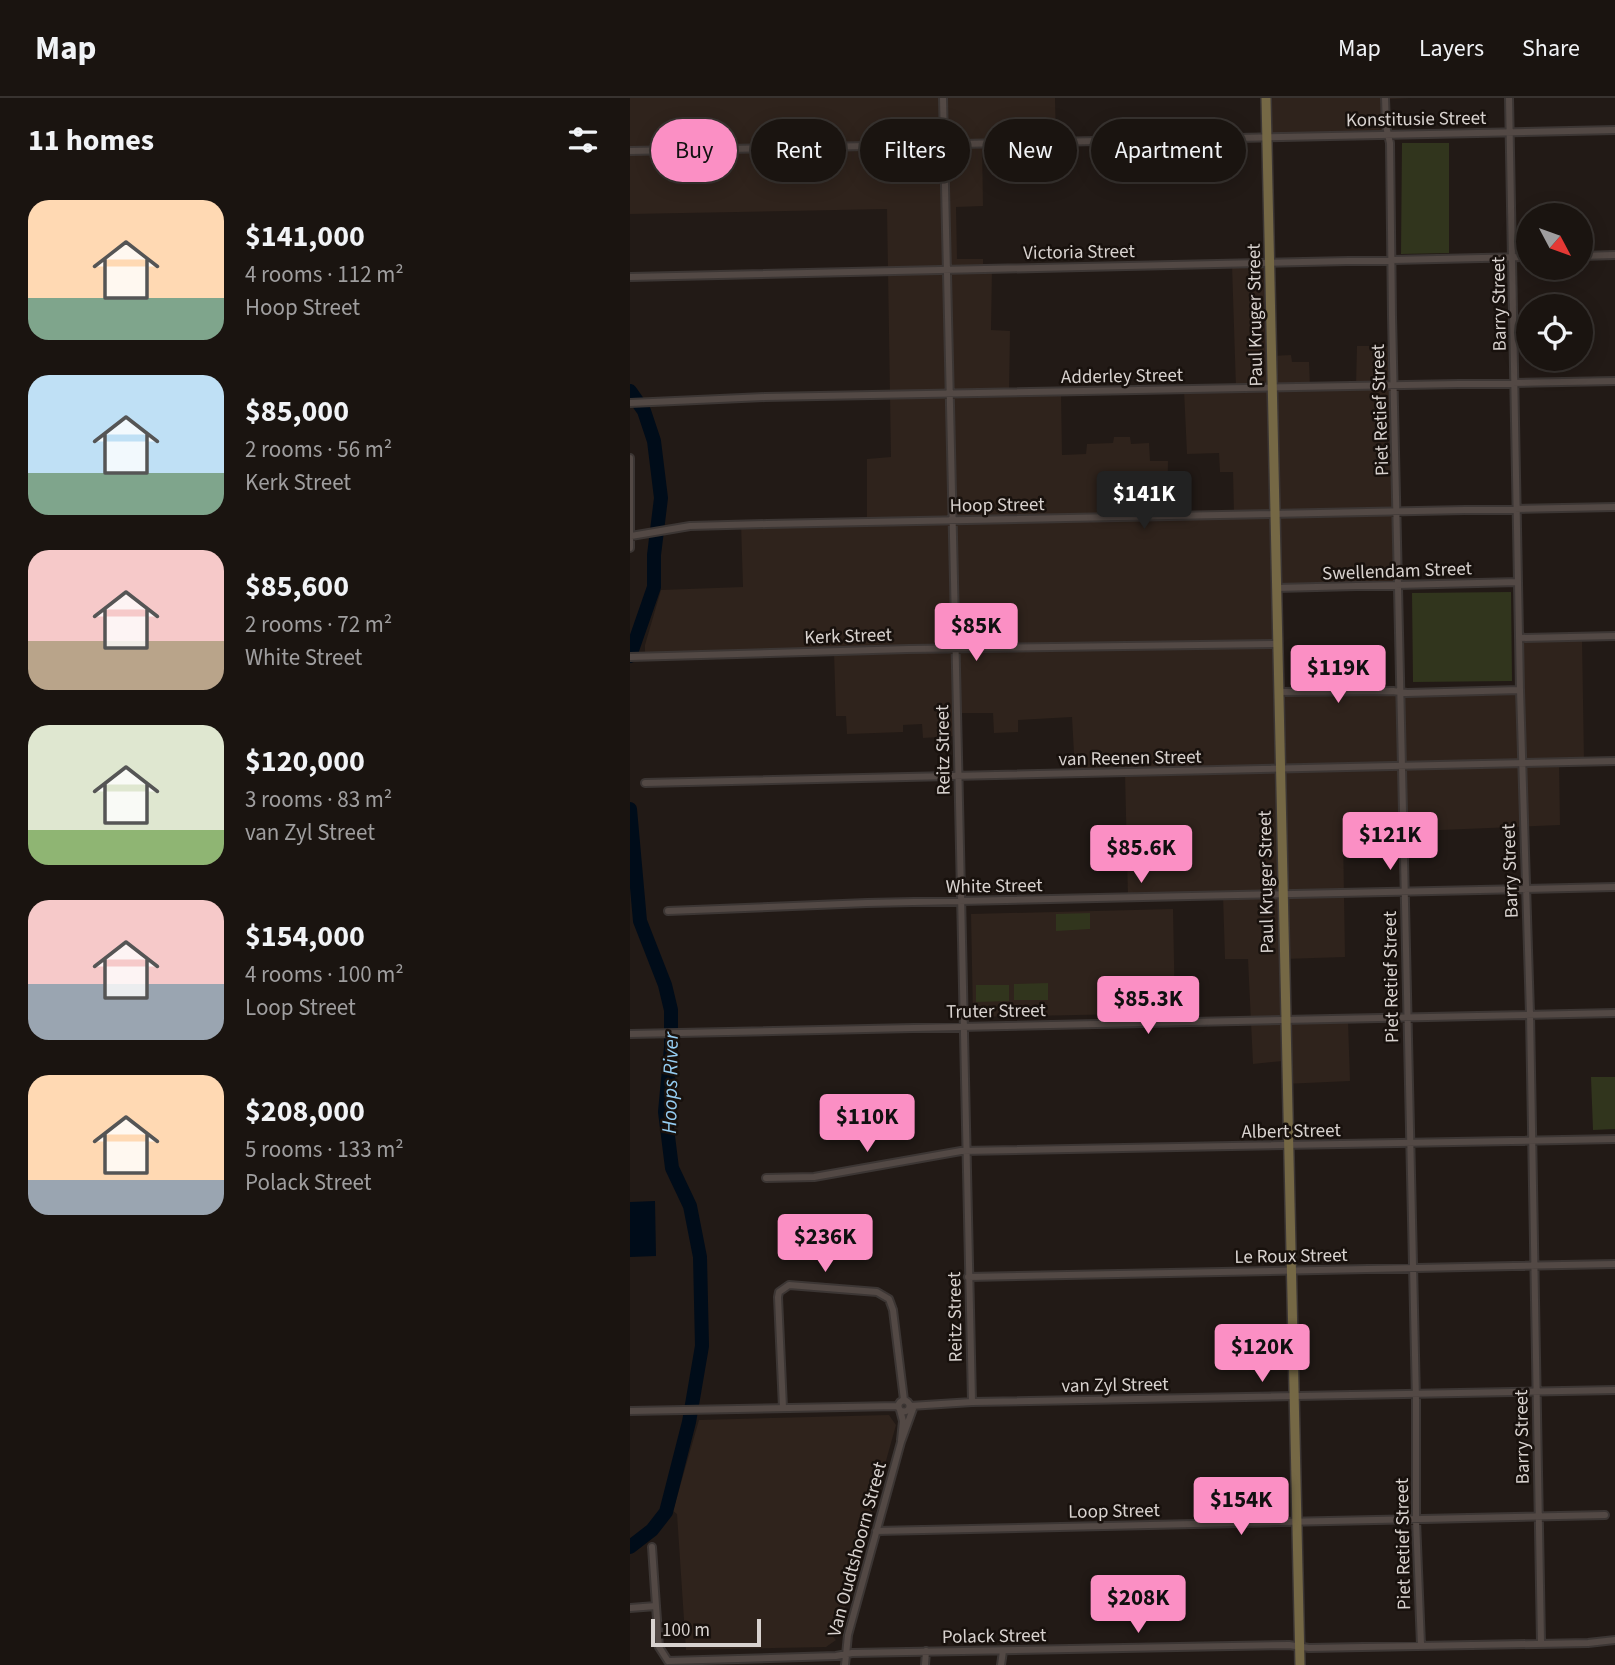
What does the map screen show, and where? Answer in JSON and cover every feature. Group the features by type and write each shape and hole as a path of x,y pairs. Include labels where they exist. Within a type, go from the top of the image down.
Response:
{"street":[{"name":"Reitz Street","path":"943,98 943,119"},
{"name":"Paul Kruger Street","path":"1266,98 1300,1665"},
{"name":"Piet Retief Street","path":"1385,98 1390,143 1416,1520 1421,1645"},
{"name":"Barry Street","path":"1509,98 1541,1643"},
{"name":"Konstitusie Street","path":"970,143 1615,130"},
{"name":"Konstitusie Street","path":"630,151 860,146"},
{"name":"Reitz Street","path":"946,182 972,1402"},
{"path":"1593,256 1615,255"},
{"name":"Victoria Street","path":"630,277 1516,258"},
{"name":"Adderley Street","path":"630,403 765,397 1615,382"},
{"path":"630,458 630,548"},
{"name":"Hoop Street","path":"631,536 671,529 767,524 1615,508"},
{"name":"Swellendam Street","path":"1276,589 1518,582"},
{"path":"1520,638 1615,636"},
{"name":"Kerk Street","path":"630,657 1277,644"},
{"path":"1279,692 1520,690"},
{"name":"van Reenen Street","path":"645,783 1615,761"},
{"name":"White Street","path":"668,911 1615,887"},
{"name":"Truter Street","path":"630,1034 1615,1013"},
{"name":"Albert Street","path":"766,1178 814,1178 934,1155 967,1152 1615,1139"},
{"name":"Le Roux Street","path":"968,1277 1615,1264"},
{"name":"Van Oudtshoorn Street","path":"783,1408 779,1292 789,1285 877,1293 889,1299 893,1310 902,1420 901,1442"},
{"name":"van Zyl Street","path":"912,1406 972,1402 1615,1390"},
{"path":"630,1411 901,1405 908,1402 912,1406"},
{"name":"Van Oudtshoorn Street","path":"845,1665 848,1635 912,1406"},
{"name":"Loop Street","path":"876,1531 1605,1515"},
{"path":"652,1547 659,1647 666,1663"},
{"path":"630,1608 656,1606"},
{"name":"Polack Street","path":"666,1663 752,1662 926,1651 1615,1640"},
{"path":"925,1665 926,1651"},
{"path":"1001,1665 1003,1651"}],"shaded area":[{"path":"630,98 1055,98 1055,119 984,119 983,206 956,207 957,259 983,259 983,269 992,269 991,330 1010,331 1009,394 1061,393 1062,455 1086,454 1087,444 1113,443 1114,437 1130,437 1131,444 1149,443 1150,461 1168,461 1167,515 1234,514 1233,472 1220,472 1219,453 1187,454 1184,390 1236,389 1232,265 1268,264 1271,356 1291,355 1292,362 1309,362 1310,387 1356,386 1357,346 1391,346 1394,587 1278,590 1279,696 1519,692 1519,639 1582,638 1584,761 1559,762 1560,825 1343,834 1345,957 1284,959 1285,1020 1348,1020 1350,1081 1284,1084 1283,1061 1253,1064 1248,959 1225,959 1223,895 1128,897 1125,774 1075,772 1072,717 1018,720 1018,732 994,733 993,713 955,713 955,736 923,738 922,724 903,725 903,732 847,734 846,716 836,716 834,652 645,660 645,645 661,590 743,587 741,523 867,521 867,459 891,457 887,209 630,214"},
{"path":"1266,98 1411,98 1387,99 1387,132 1267,135"},
{"path":"1173,909 1175,1013 973,1017 971,914"},
{"path":"889,1415 896,1425 841,1622 831,1624 828,1632 836,1640 826,1647 686,1650 677,1514 673,1511 699,1420"}],"green space":[{"path":"1402,143 1449,143 1449,253 1401,254"},
{"path":"1511,592 1512,681 1413,682 1412,593"},
{"path":"1090,913 1090,929 1056,931 1056,914"},
{"path":"1048,983 1048,1000 1014,1000 1014,984"},
{"path":"976,985 1009,985 1009,1001 976,1002"},
{"path":"1591,1077 1615,1077 1615,1129 1593,1130"}],"water":[{"path":"655,1201 656,1256 630,1257 630,1202"}],"waterway":[{"name":"Hoops River","path":"630,391 644,411 654,441 661,498 654,555 654,587 630,656"},
{"name":"Hoops River","path":"630,809 640,921 665,985 671,1010 671,1047 665,1112 672,1168 690,1206 700,1257 702,1346 689,1422 666,1512 652,1530 630,1547"}]}
